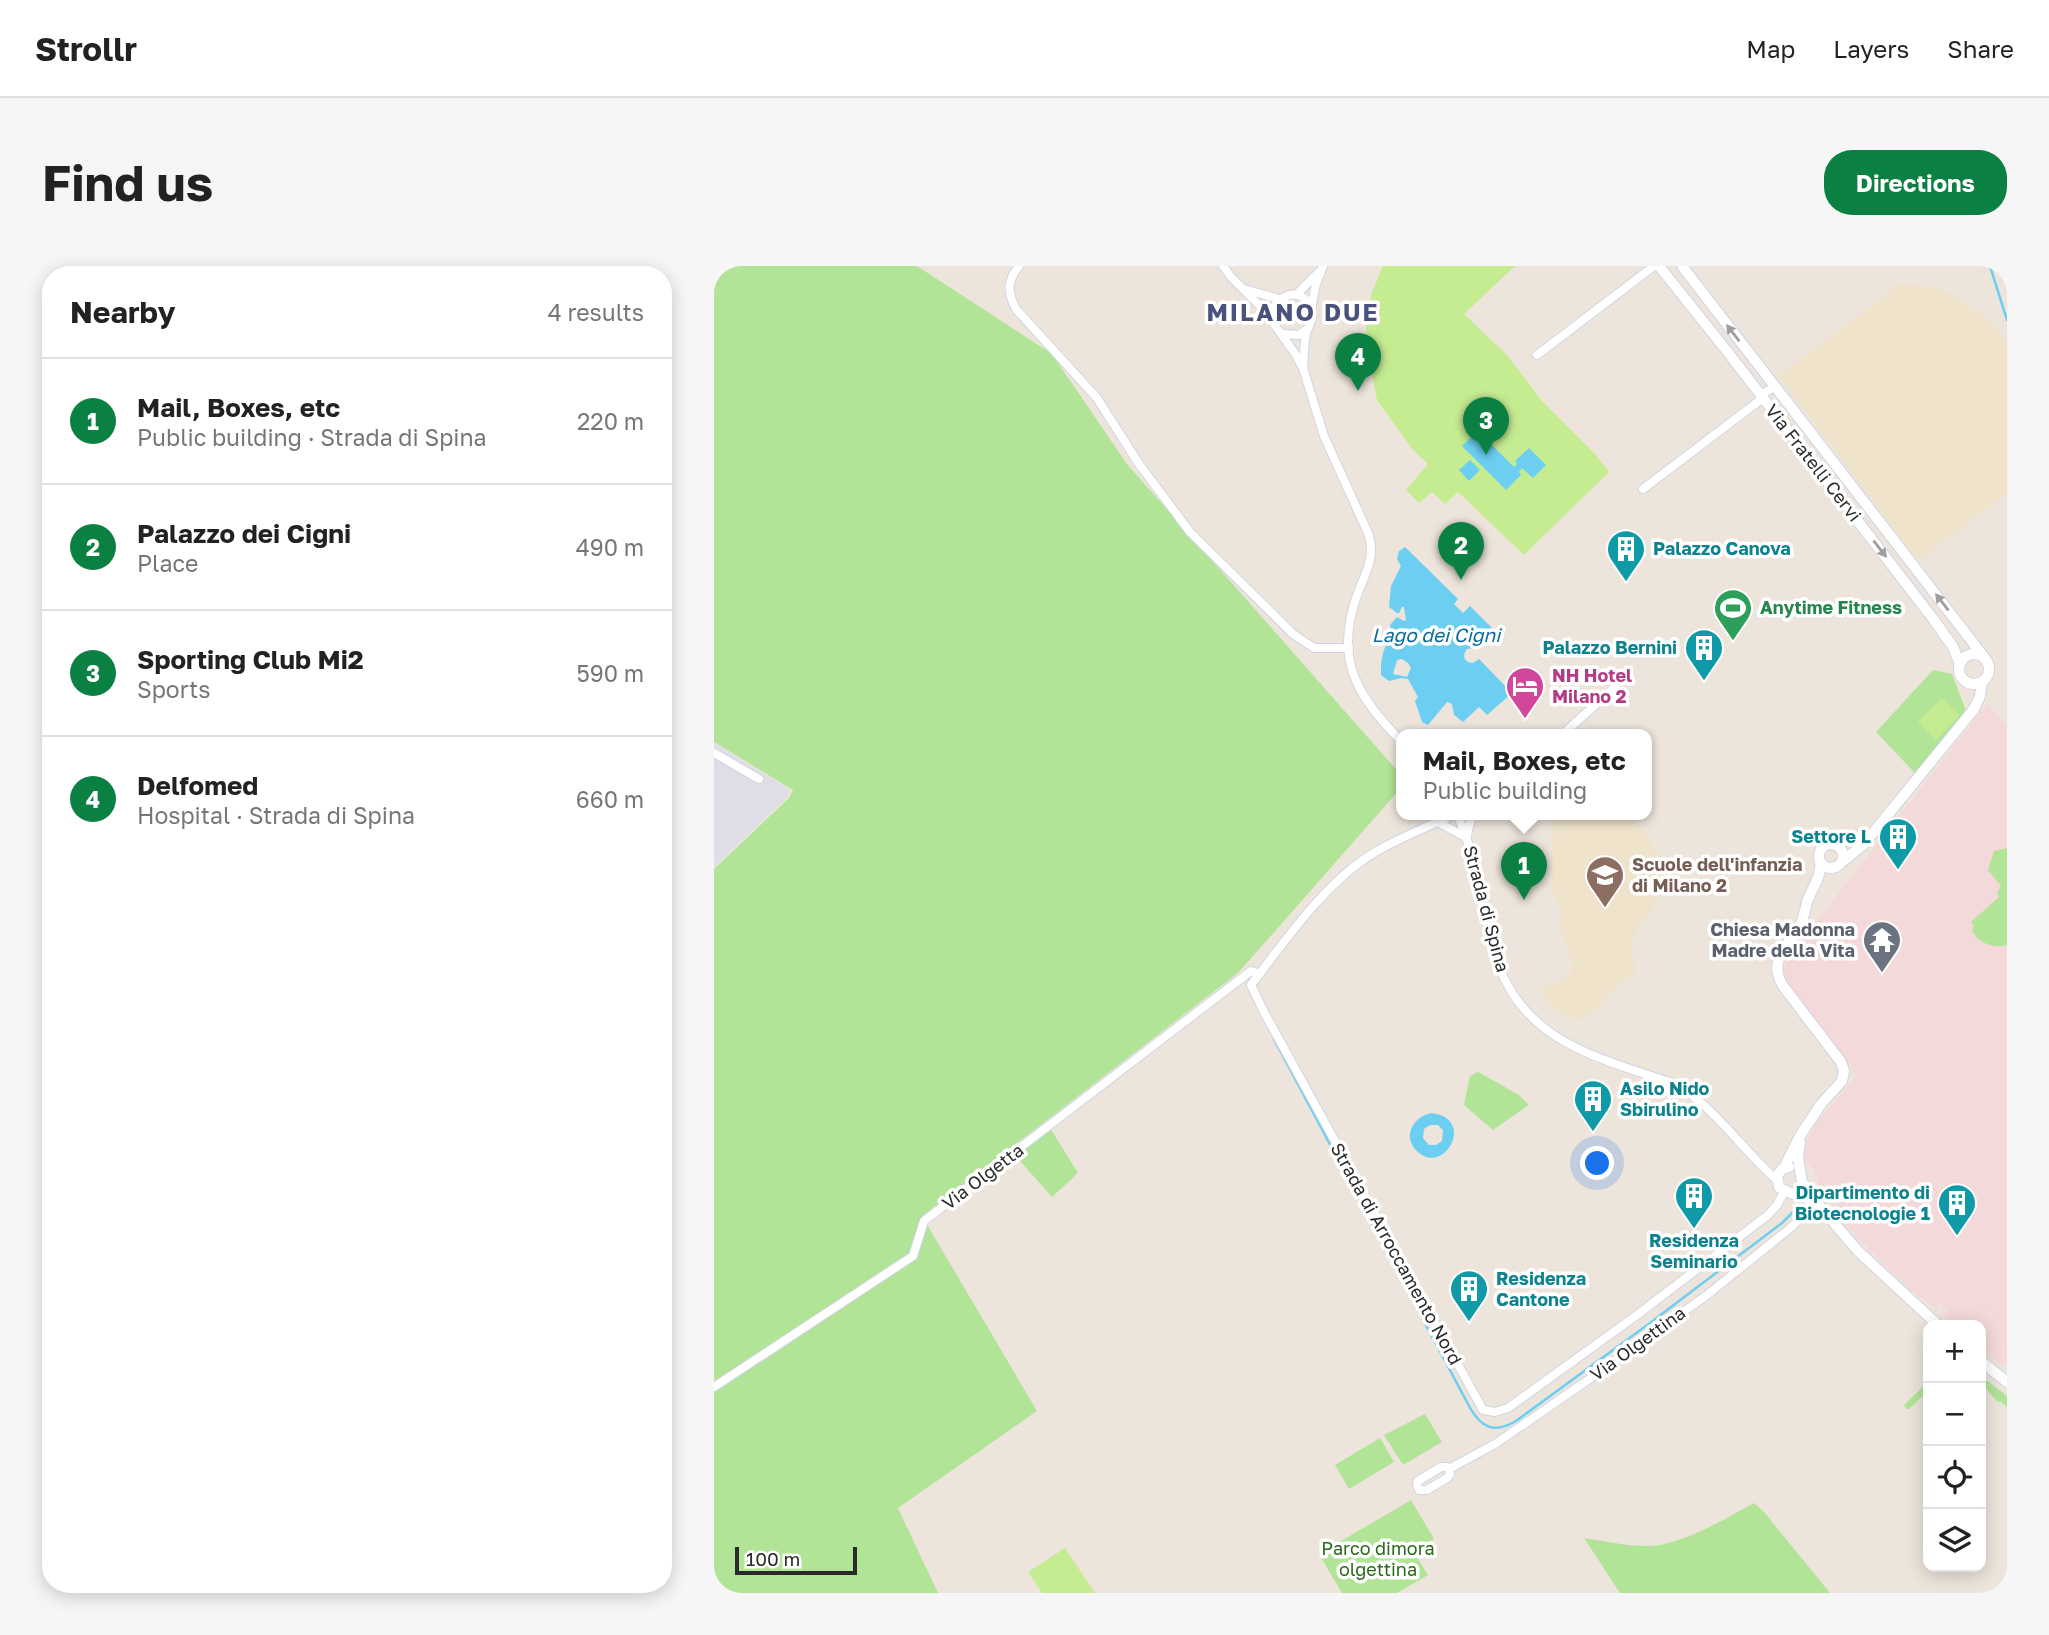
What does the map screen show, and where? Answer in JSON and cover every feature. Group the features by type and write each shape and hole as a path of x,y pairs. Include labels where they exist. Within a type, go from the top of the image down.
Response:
{"street":[{"path":"1019,266 1011,277 1009,287 1010,298 1016,309 1097,398 1139,464 1190,532 1293,634 1314,648 1349,648"},
{"path":"1223,266 1272,320"},
{"path":"1537,355 1656,266"},
{"name":"Via Fratelli Cervi","path":"1656,266 1763,398 1934,620 1955,650 1959,664"},
{"name":"Via Fratelli Cervi","path":"1682,266 1984,657"},
{"path":"1303,368 1307,329 1312,320 1311,309 1322,268"},
{"path":"1296,295 1322,268"},
{"path":"1244,289 1279,299"},
{"path":"1311,309 1304,299 1296,295 1284,296 1274,305 1272,320 1303,368 1324,436 1371,540 1370,564 1358,591 1349,625 1349,648 1353,676 1361,694 1396,736"},
{"path":"1283,334 1298,335 1307,329"},
{"path":"1643,489 1763,398 1770,400 1777,395 1777,388"},
{"path":"1966,682 1974,684 1987,677 1990,669 1984,657 1968,655 1959,664 1959,672 1971,693 1972,712"},
{"path":"1825,865 1837,867 1867,841 1972,712 1979,700 1982,682"},
{"path":"1569,729 1616,686"},
{"path":"714,752 759,779"},
{"path":"1260,974 1286,938 1337,882 1381,849 1436,820"},
{"path":"1443,820 1467,838 1471,820"},
{"name":"Strada di Spina","path":"1459,820 1467,838 1496,958 1511,991 1530,1016 1553,1035 1576,1048 1675,1084 1686,1091 1709,1110 1777,1180"},
{"path":"1825,865 1819,854 1823,847 1832,844 1846,851 1857,849"},
{"path":"1840,848 1843,860"},
{"path":"1816,1203 1779,1187 1777,1180 1803,1131 1821,1104 1839,1084 1843,1075 1842,1064 1783,986 1777,973 1780,956 1800,924 1809,896 1825,865"},
{"name":"Via Olgetta","path":"714,1387 913,1256 924,1222 1251,971 1260,974"},
{"name":"Strada di Arroccamento Nord","path":"1260,974 1251,985 1264,1012 1483,1410 1495,1412 1508,1408 1637,1315 1768,1215 1788,1192"},
{"path":"1788,1192 1798,1190 1801,1177 1798,1153 1803,1131"},
{"name":"Strada di Spina","path":"1758,1160 1783,1168"},
{"path":"1783,1168 1794,1167 1816,1203 1858,1251 1933,1320"},
{"name":"Via Olgettina","path":"1449,1469 1506,1437 1707,1295 1797,1222 1816,1203"},
{"path":"1986,1365 2007,1382"}],"shaded area":[{"path":"1900,284 1927,286 1951,294 1990,320 2007,342 2007,493 1918,561 1779,376"},
{"path":"1987,704 2007,725 2007,1363 2005,1361 2001,1365 1986,1352 1986,1320 1949,1320 1944,1316 1947,1310 1940,1303 1936,1308 1914,1293 1858,1238 1843,1220 1833,1193 1819,1185 1814,1170 1805,1161 1803,1147 1818,1121 1856,1076 1790,989 1786,982 1785,962"},
{"path":"714,743 790,790 788,796 714,867"},
{"name":"Scuole dell'infanzia di Milano 2","path":"1554,820 1634,820 1674,875 1633,938 1632,951 1636,972 1595,1011 1579,1020 1554,1009 1540,989 1565,980 1573,965 1559,924 1562,919 1552,887"}],"green space":[{"path":"714,266 917,266 1052,354 1127,464 1396,769 1396,794 1238,973 922,1216 1037,1411 898,1508 938,1593 714,1593 714,869 789,798 793,790 714,742"},
{"path":"1383,266 1515,266 1464,314 1507,355 1542,401 1596,455 1609,472 1524,555 1458,492 1445,504 1432,492 1419,503 1406,490 1428,464 1413,450 1377,400 1366,326 1371,295"},
{"path":"1933,670 1952,674 1966,711 1915,773 1876,732"},
{"path":"1942,698 1960,715 1936,740 1918,722"},
{"path":"2007,848 2007,945 1996,946 1978,938 1972,930 1974,926 1971,922 1999,897 1997,893 2001,886 1988,870 1994,851"},
{"path":"1478,1072 1519,1095 1529,1105 1493,1130 1464,1105 1470,1076"},
{"path":"1050,1128 1078,1173 1052,1197 1015,1155"},
{"path":"1986,1380 2007,1396 2007,1407 1986,1389"},
{"path":"1923,1387 1923,1396 1909,1409 1904,1405"},
{"path":"1425,1414 1442,1442 1403,1465 1384,1435"},
{"path":"1380,1438 1394,1462 1349,1489 1335,1465"},
{"name":"Parco dimora olgettina","path":"1411,1500 1434,1539 1413,1551 1428,1575 1397,1593 1342,1593 1319,1554"},
{"path":"1754,1503 1830,1593 1620,1593 1584,1538 1633,1545 1660,1545 1697,1533"},
{"path":"1065,1548 1095,1593 1042,1593 1028,1572"}],"water":[{"path":"1478,431 1514,467 1517,464 1515,461 1529,448 1546,465 1533,478 1522,468 1519,472 1521,475 1506,490 1462,446"},
{"path":"1470,460 1480,470 1469,481 1459,470"},
{"name":"Lago dei Cigni","path":"1405,547 1458,599 1454,604 1463,613 1470,606 1493,629 1474,648 1467,649 1464,655 1468,662 1473,663 1479,659 1512,693 1487,715 1479,707 1463,722 1454,715 1452,704 1447,702 1428,725 1422,722 1415,701 1418,697 1408,679 1389,681 1381,675 1390,625 1397,617 1406,620 1404,607 1397,613 1389,607 1391,586 1401,566 1397,559 1399,551","holes":["1402,659 1411,668 1407,677 1393,674 1397,660"]},
{"path":"1431,1113 1445,1117 1452,1125 1454,1135 1451,1144 1445,1152 1436,1157 1426,1157 1416,1150 1410,1138 1412,1127","holes":["1430,1125 1438,1125 1443,1130 1442,1141 1429,1145 1423,1138 1424,1129"]}],"waterway":[{"path":"1990,266 2007,320"},
{"path":"1274,1039 1469,1406 1478,1419 1489,1427 1501,1427 1516,1421 1650,1323 1782,1223 1794,1211"}],"place":[{"name":"Delfomed","path":"1358,391"},
{"name":"Sporting Club Mi2","path":"1486,455"},
{"name":"Palazzo dei Cigni","path":"1461,580"},
{"name":"Palazzo Canova","path":"1626,583"},
{"name":"Anytime Fitness","path":"1733,642"},
{"name":"Palazzo Bernini","path":"1704,682"},
{"name":"NH Hotel Milano 2","path":"1525,720"},
{"name":"Settore L","path":"1898,871"},
{"name":"Mail, Boxes, etc","path":"1524,900"},
{"name":"Scuole dell'infanzia di Milano 2","path":"1605,909"},
{"name":"Chiesa Madonna Madre della Vita","path":"1882,974"},
{"name":"Asilo Nido Sbirulino","path":"1593,1133"},
{"name":"Residenza Seminario","path":"1694,1230"},
{"name":"Dipartimento di Biotecnologie 1","path":"1957,1237"},
{"name":"Residenza Cantone","path":"1469,1323"}],"district":[{"name":"MILANO DUE","path":"1293,313"}]}
